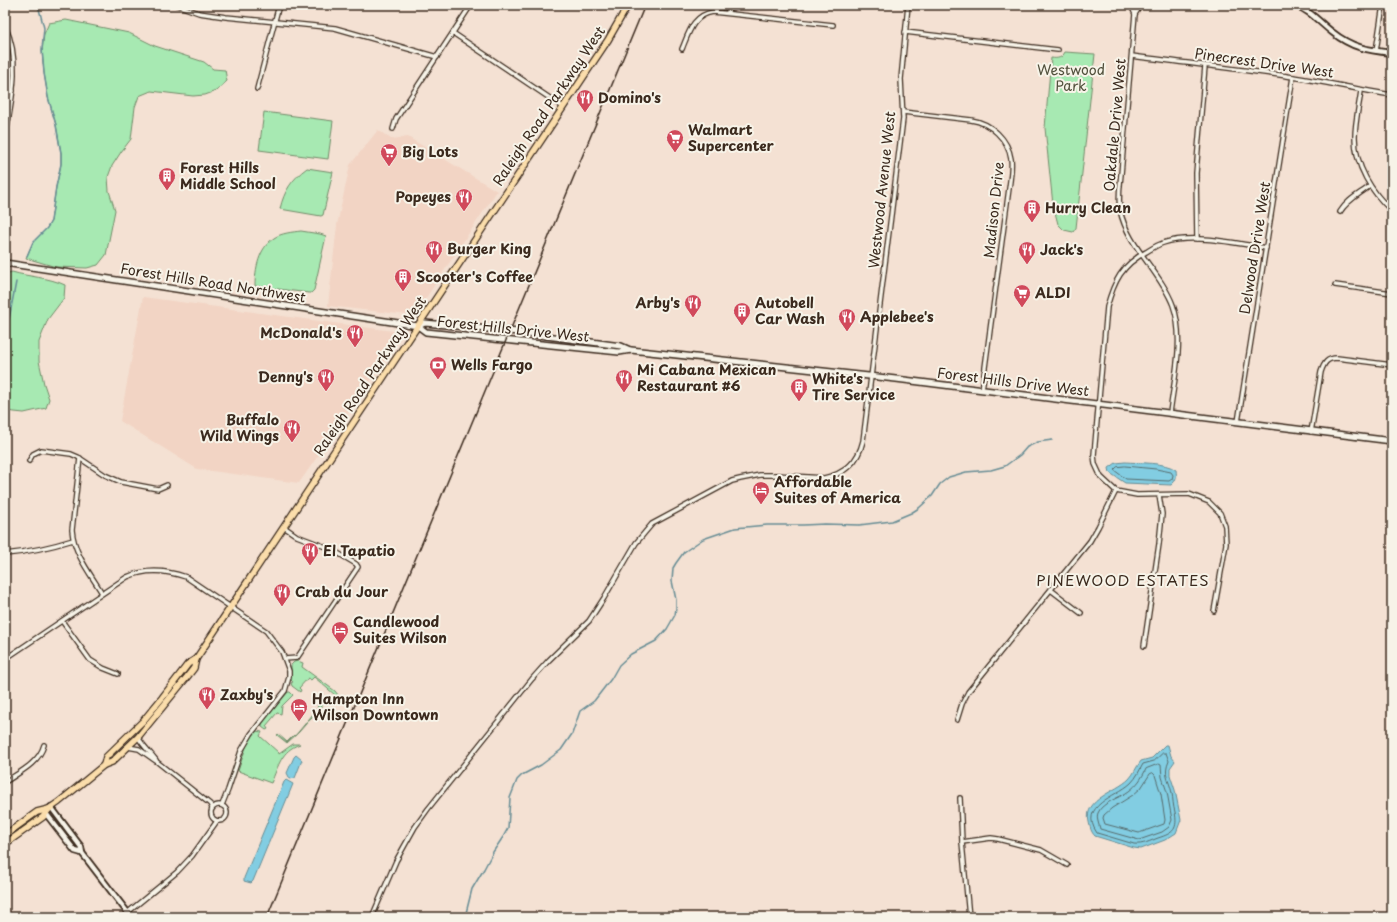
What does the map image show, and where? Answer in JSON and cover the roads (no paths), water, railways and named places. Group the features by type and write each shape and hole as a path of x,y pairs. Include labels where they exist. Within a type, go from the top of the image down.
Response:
{"main road":[{"name":"Raleigh Road Parkway West","path":"5,844 43,817 48,810 104,765 112,762 138,737 188,677 194,668 196,659 230,607 608,40 628,5"},
{"name":"Forest Hills Road Northwest","path":"5,263 418,326"},
{"name":"Forest Hills Drive West","path":"631,350 619,352 485,339 448,333 426,332 418,326 425,323 498,330 621,346 631,350 871,376 1392,441"},
{"name":"Raleigh Road Parkway West","path":"104,765 106,757 143,721 188,664 196,659"},
{"name":"Raleigh Road Parkway West","path":"5,834 37,812 48,810"}],"street":[{"path":"177,5 199,13 336,28 437,57"},
{"path":"258,89 279,5"},
{"path":"393,128 396,118 471,5"},
{"path":"728,5 728,13"},
{"name":"Westwood Avenue West","path":"372,917 406,842 428,809 532,679 589,621 641,536 652,524 732,481 760,475 824,478 834,476 847,469 856,458 861,448 871,376 903,112 901,79 908,5"},
{"name":"Oakdale Drive West","path":"1131,5 1135,14 1119,199 1122,216 1128,232 1166,289 1173,305 1178,323 1179,348 1170,413"},
{"name":"Oakdale Drive West","path":"1135,14 1141,5"},
{"path":"1294,5 1304,6 1331,32 1358,48 1392,53"},
{"path":"1376,51 1382,5"},
{"path":"682,49 691,27 698,18 713,12 833,25"},
{"path":"5,26 13,49 13,91 5,139"},
{"path":"905,32 1058,50"},
{"path":"453,33 563,107"},
{"name":"Pinecrest Drive West","path":"1132,56 1293,77 1335,84 1362,91 1392,95"},
{"path":"1197,239 1196,173 1205,66"},
{"name":"Delwood Drive West","path":"1238,422 1293,77"},
{"path":"5,90 13,91"},
{"path":"1362,91 1356,142 1358,155 1363,173 1370,186 1392,211"},
{"name":"Madison Drive","path":"903,112 971,120 982,123 994,130 1000,136 1007,145 1010,155 1012,165 1011,176 982,390"},
{"path":"1340,212 1349,200 1370,186"},
{"path":"1214,611 1226,544 1225,526 1220,513 1209,502 1189,494 1137,495 1116,491 1101,477 1095,464 1094,455 1107,307 1111,290 1118,276 1131,262 1162,243 1176,240 1208,239 1266,248"},
{"path":"1335,285 1392,293"},
{"path":"1312,432 1321,372 1323,365 1329,359 1337,358 1392,365"},
{"path":"29,461 33,454 42,450 71,454 80,458 105,476 121,482 158,489 167,485"},
{"path":"80,458 72,540 80,558 102,593"},
{"path":"957,720 968,692 1090,541 1116,491"},
{"path":"1144,646 1162,514 1159,495"},
{"path":"284,527 297,536 331,548 358,567 297,658 285,659"},
{"path":"5,554 26,551 72,540"},
{"path":"5,659 127,577 153,570 186,577 266,631 277,644 285,659 289,671 285,691 258,724 241,751 222,805"},
{"path":"1051,590 1081,613"},
{"path":"62,621 90,660 103,668 118,674"},
{"path":"138,737 156,761"},
{"path":"5,782 28,767 42,753 44,745"},
{"path":"128,747 139,749 210,804 212,808 211,816 217,820 222,820 226,815 225,808 222,805"},
{"path":"960,798 962,842 969,917"},
{"path":"212,808 216,805 222,805"},
{"path":"48,810 75,852 82,853"},
{"path":"48,810 81,847 82,853 131,917"},
{"path":"127,912 177,872 192,856 217,820"},
{"path":"962,842 991,838 998,839 1041,850 1068,865"}],"water":[{"path":"1125,462 1159,464 1171,467 1176,470 1176,479 1171,485 1125,483 1110,473 1109,468 1116,463"},
{"path":"1165,745 1168,745 1171,756 1175,761 1170,768 1170,775 1175,790 1181,820 1176,833 1165,840 1141,849 1095,836 1089,822 1088,814 1091,807 1102,797 1129,779 1141,761 1152,758"},
{"path":"296,755 302,760 295,778 290,779 287,773"},
{"path":"286,780 293,784 253,881 251,883 244,881 244,878"}],"waterway":[{"path":"27,256 33,242 47,228 51,221 61,164 61,153 56,125 48,97 44,73 42,49 44,28 38,5"},
{"path":"5,329 9,319 16,282"},
{"path":"465,917 472,889 508,828 510,798 517,780 522,775 541,765 561,750 572,734 580,711 594,701 611,679 619,665 631,654 656,641 667,629 675,615 676,608 672,581 673,568 684,552 703,539 735,528 767,525 859,525 892,521 919,508 932,496 940,484 949,477 966,472 991,470 1005,466 1020,455 1027,447 1038,442 1052,440"}],"railway":[{"path":"267,917 645,5"}],"place":[{"name":"Domino's","path":"585,113"},
{"name":"Walmart Supercenter","path":"675,153"},
{"name":"Big Lots","path":"389,167"},
{"name":"Forest Hills Middle School","path":"167,191"},
{"name":"Popeyes","path":"464,212"},
{"name":"Hurry Clean","path":"1032,223"},
{"name":"Burger King","path":"434,264"},
{"name":"Jack's","path":"1027,265"},
{"name":"Scooter's Coffee","path":"403,292"},
{"name":"ALDI","path":"1022,308"},
{"name":"Arby's","path":"693,318"},
{"name":"Autobell Car Wash","path":"742,326"},
{"name":"Applebee's","path":"847,332"},
{"name":"McDonald's","path":"355,348"},
{"name":"Wells Fargo","path":"438,380"},
{"name":"Denny's","path":"326,392"},
{"name":"Mi Cabana Mexican Restaurant #6","path":"624,393"},
{"name":"White's Tire Service","path":"799,402"},
{"name":"Buffalo Wild Wings","path":"292,443"},
{"name":"Affordable Suites of America","path":"761,505"},
{"name":"El Tapatio","path":"310,566"},
{"name":"Crab du Jour","path":"282,607"},
{"name":"Candlewood Suites Wilson","path":"340,645"},
{"name":"Zaxby's","path":"207,710"},
{"name":"Hampton Inn Wilson Downtown","path":"299,722"}],"district":[{"name":"PINEWOOD ESTATES","path":"1123,581"}],"park label":[{"name":"Westwood Park","path":"1071,78"}]}
